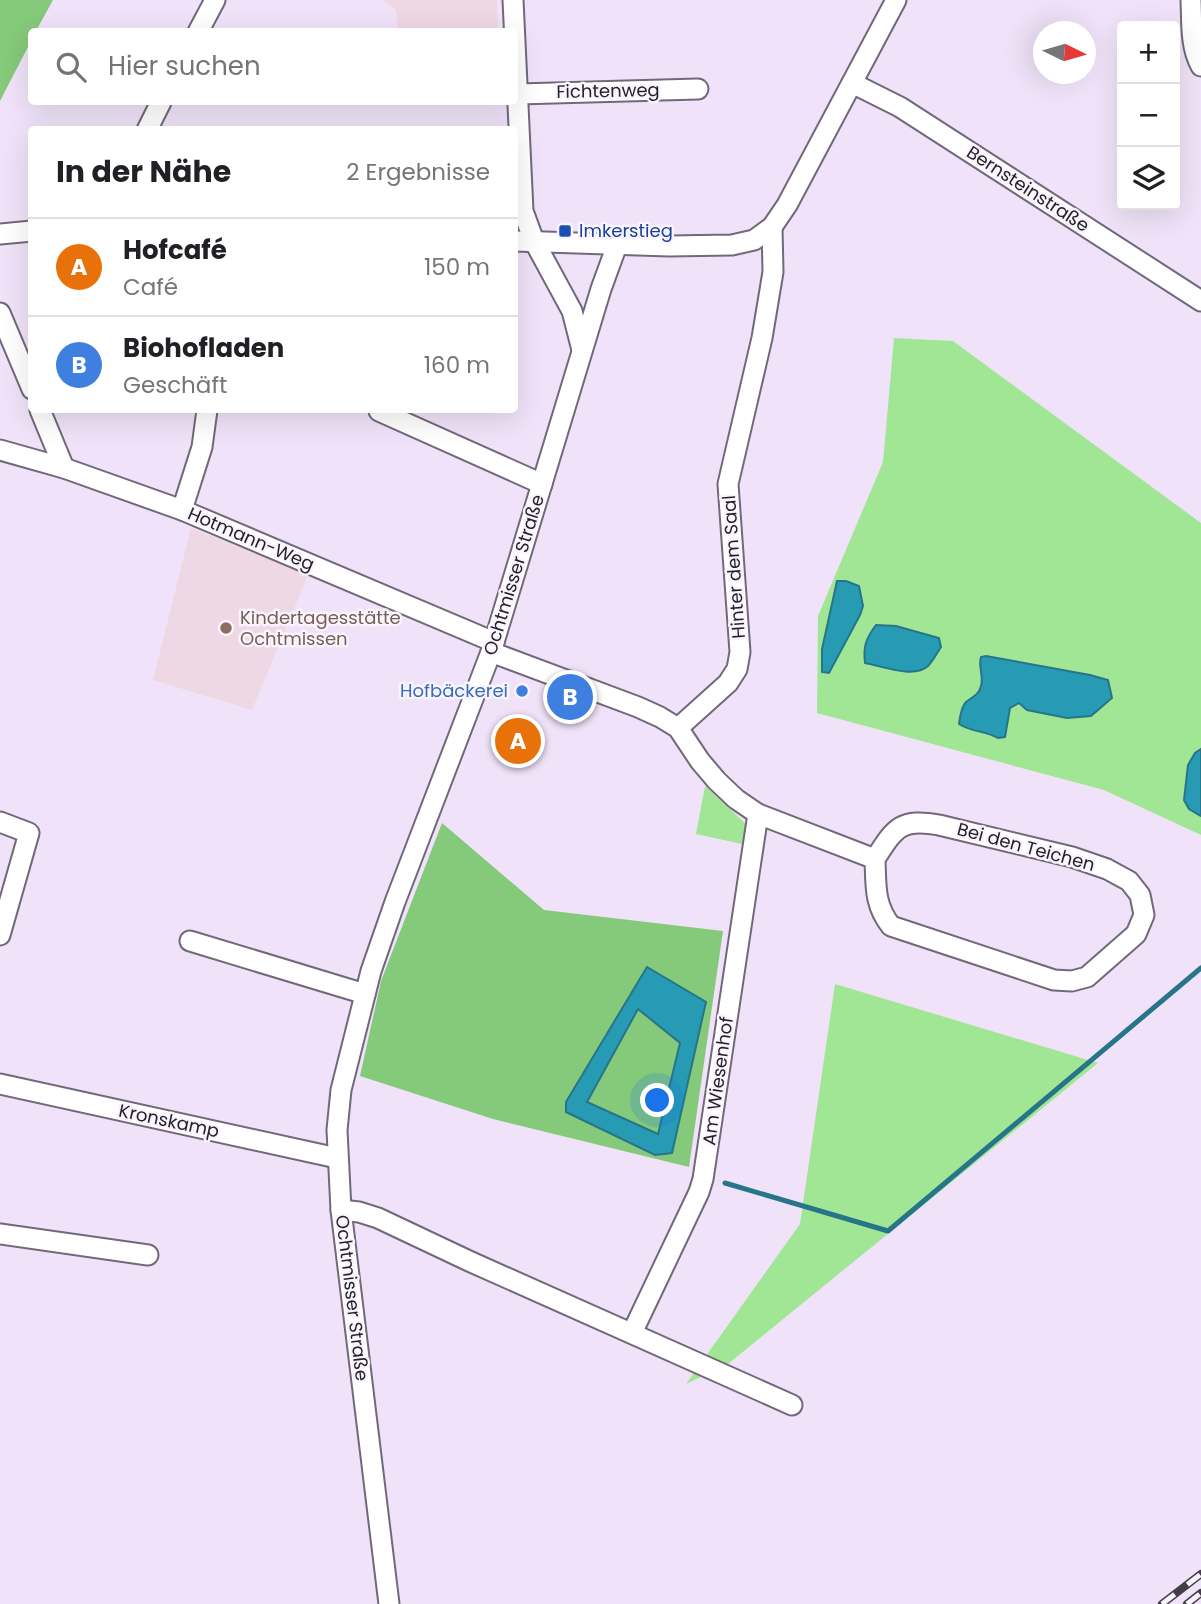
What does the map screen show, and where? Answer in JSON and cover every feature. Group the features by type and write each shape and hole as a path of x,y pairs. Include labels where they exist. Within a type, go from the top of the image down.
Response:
{"street":[{"path":"200,28 215,0"},
{"path":"513,0 514,28"},
{"path":"524,241 669,246 732,245 754,240 772,227 787,205 896,0"},
{"path":"1191,0 1192,38 1201,66"},
{"name":"Bernsteinstraße","path":"852,83 900,107 1201,301"},
{"name":"Fichtenweg","path":"518,94 698,89"},
{"path":"518,94 524,241 572,311 582,351"},
{"path":"149,126 160,105"},
{"name":"Hinter dem Saal","path":"678,728 728,683 737,669 740,652 728,484 762,338 773,272 772,227"},
{"path":"0,234 28,231"},
{"name":"Ochtmisser Straße","path":"389,1604 341,1210 337,1130 341,1090 365,994 395,902 493,647 601,289 617,245"},
{"path":"0,313 28,380"},
{"path":"41,413 64,468"},
{"path":"182,510 202,447 208,413"},
{"path":"383,413 541,485"},
{"name":"Hotmann-Weg","path":"0,450 64,468 182,510 493,647"},
{"path":"493,647 660,717 678,728 717,781 736,799 758,814 875,859"},
{"name":"Am Wiesenhof","path":"632,1333 703,1179 758,814"},
{"name":"Bei den Teichen","path":"920,821 1072,857 1107,869 1129,881 1140,895 1143,915 1136,934 1087,976 1072,981 1054,980 891,926 882,914 876,895 875,859 888,839 902,825 920,821"},
{"path":"0,822 29,833 0,935"},
{"path":"190,941 365,994"},
{"name":"Kronskamp","path":"0,1084 337,1158"},
{"path":"341,1210 378,1217 469,1261 792,1405"},
{"path":"0,1234 148,1255"}],"shaded area":[{"path":"382,0 497,0 498,28 398,28 396,10"},
{"name":"Kindertagesstätte Ochtmissen","path":"191,528 308,575 252,710 153,680"}],"green space":[{"path":"0,0 53,0 38,28 28,28 28,47 0,101"},
{"path":"894,338 953,341 1201,523 1201,835 1104,790 817,713 818,616 883,462"},
{"path":"705,786 747,825 742,844 696,834"},
{"path":"442,823 544,910 723,931 689,1167 493,1119 360,1076 381,981"},
{"path":"835,984 1098,1063 728,1364 686,1384 800,1224"}],"water":[{"path":"837,581 859,586 863,606 829,673 822,672 822,649"},
{"path":"876,625 896,626 939,638 941,647 922,670 906,672 865,663 866,643"},
{"path":"981,657 1108,680 1112,698 1091,716 1067,718 1027,710 1019,703 1010,708 1005,737 998,738 968,729 959,724 961,712 966,702 980,689 980,661"},
{"path":"1201,749 1201,816 1189,809 1184,800 1188,765 1195,753"},
{"path":"647,967 706,1002 672,1153 655,1155 566,1112 566,1102","holes":["638,1009 680,1043 658,1134 587,1102"]}],"waterway":[{"path":"725,1183 888,1231 1201,968"}],"railway":[{"path":"1162,1604 1201,1574"},
{"path":"1187,1604 1201,1593"}],"place":[{"name":"Imkerstieg","path":"565,231"},
{"name":"Kindertagesstätte Ochtmissen","path":"226,628"},
{"name":"Hofbäckerei","path":"522,691"},
{"name":"Biohofladen","path":"570,697"},
{"name":"Hofcafé","path":"518,741"}]}
